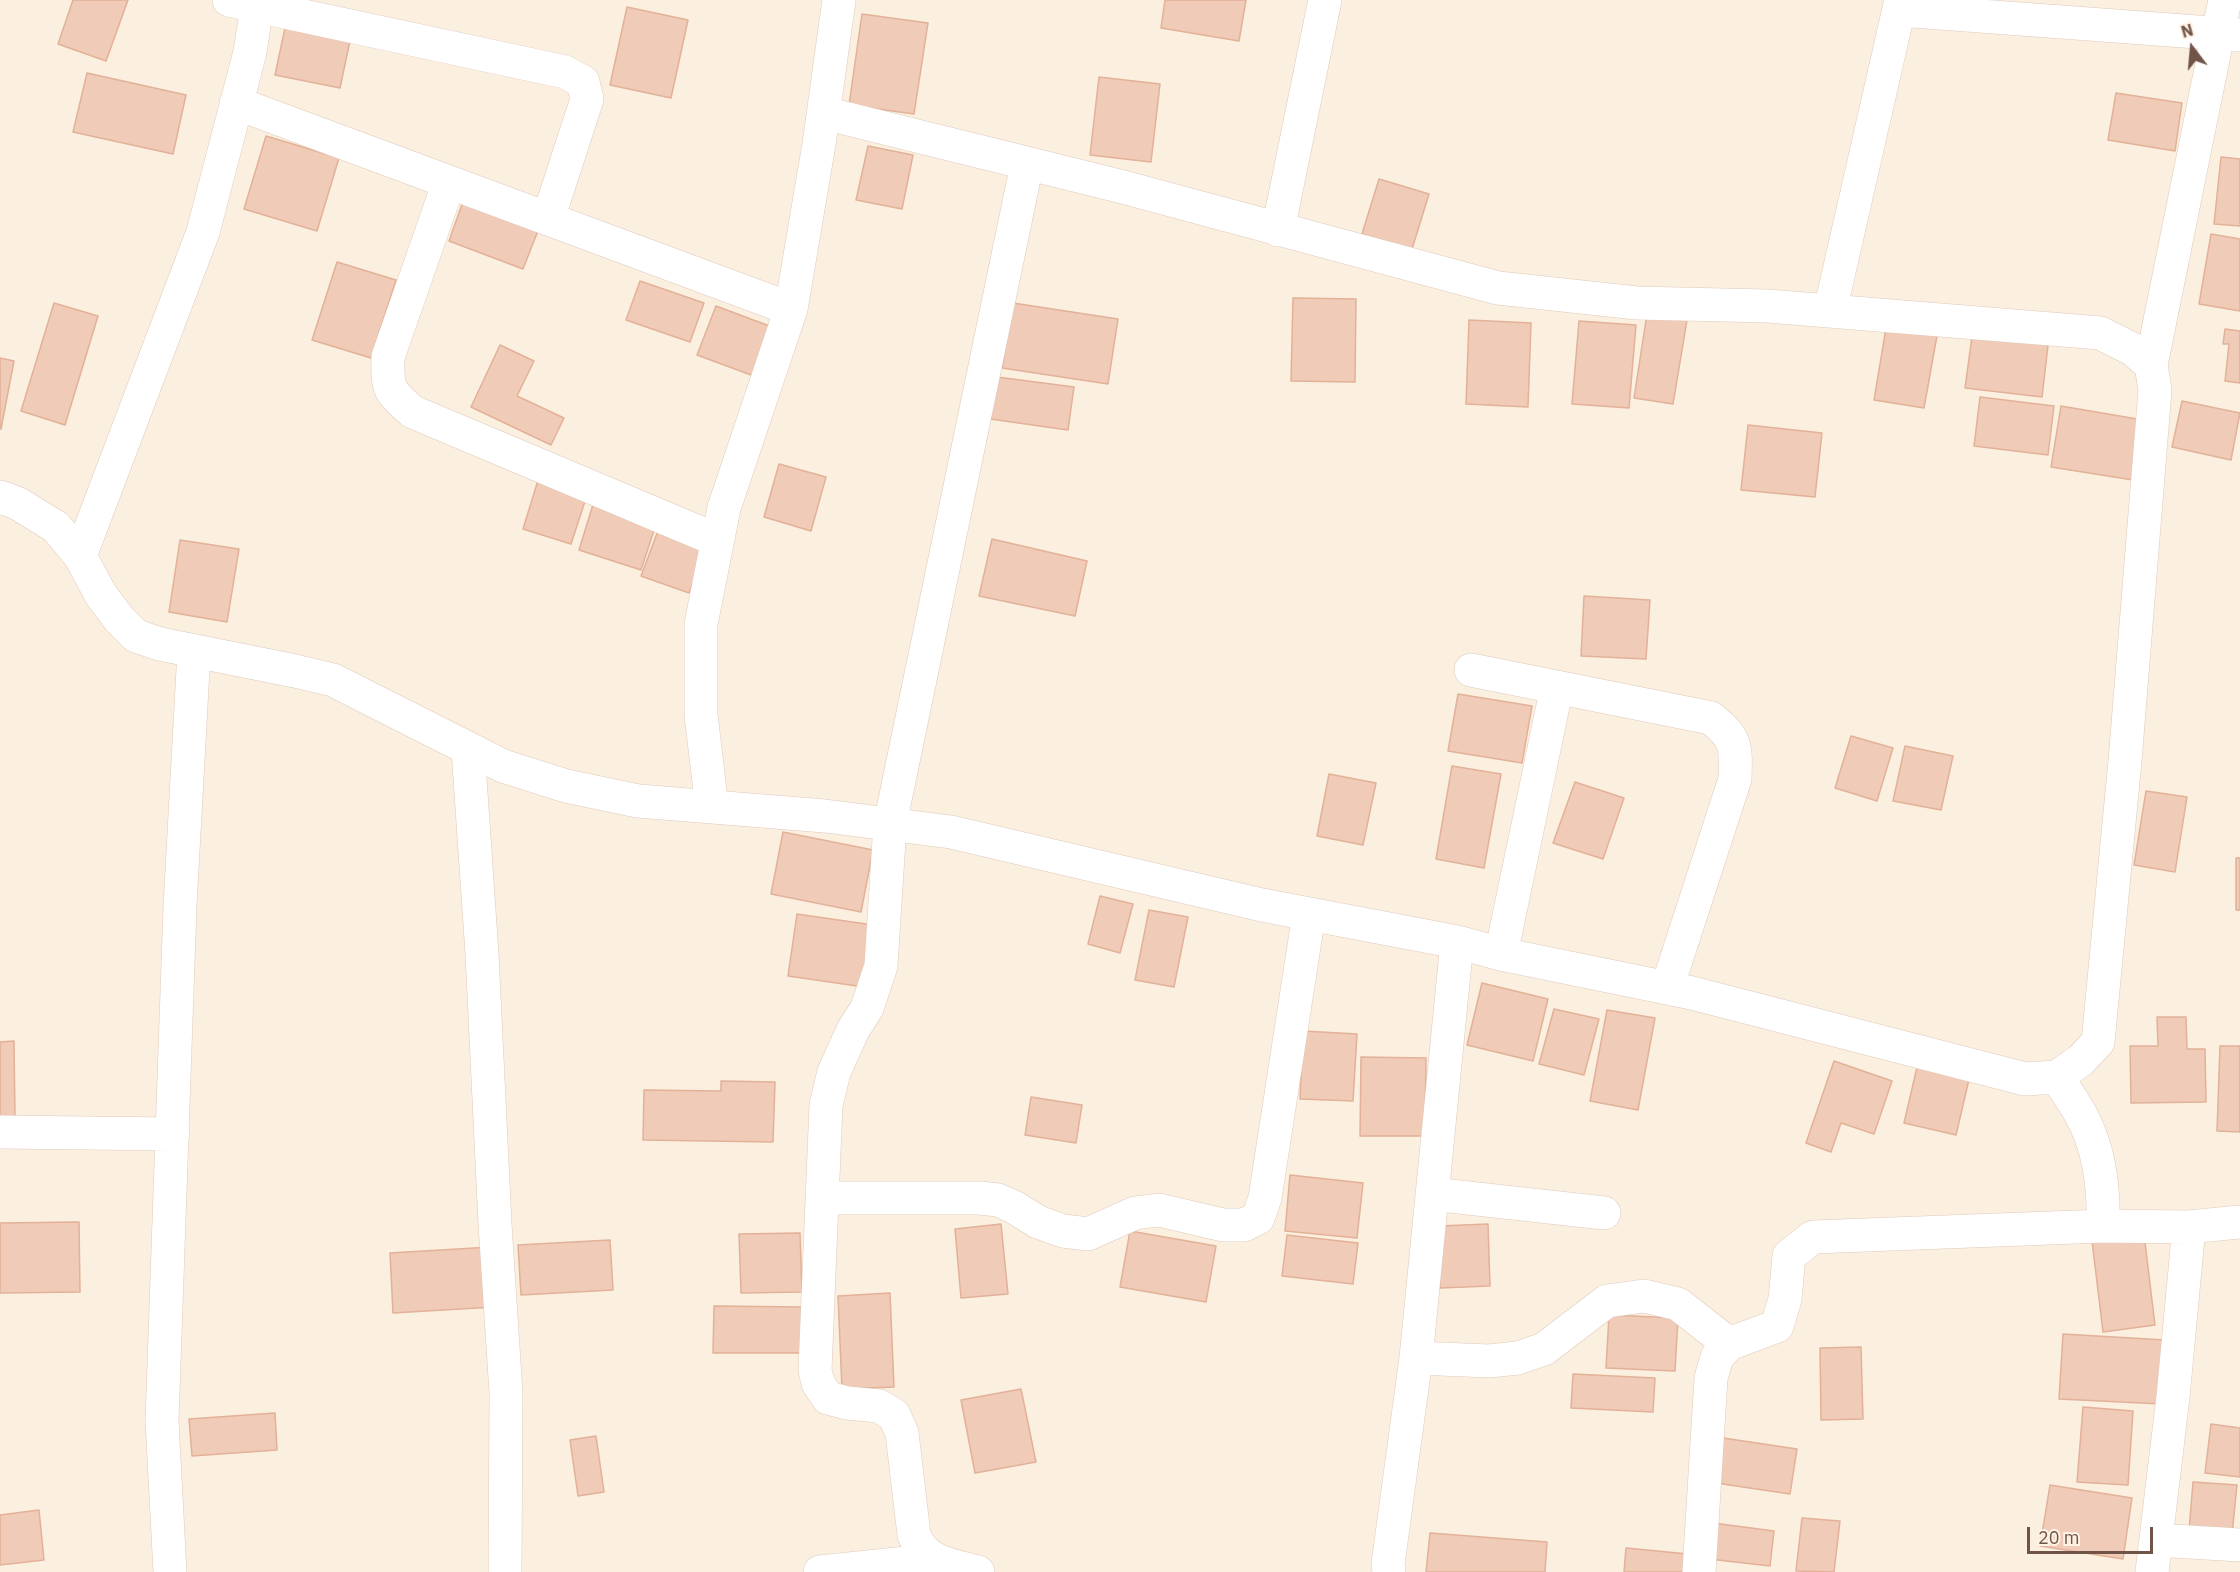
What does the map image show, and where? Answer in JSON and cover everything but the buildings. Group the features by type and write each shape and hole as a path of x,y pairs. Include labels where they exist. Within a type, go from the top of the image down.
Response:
{"street":[{"path":"712,807 701,715 701,624 724,508 791,309 824,113 839,0"},
{"path":"1278,230 1325,0"},
{"path":"0,497 17,503 57,527 80,556 101,595 119,620 136,636 160,644 333,680 503,766 566,786 638,801 825,816 951,832 1309,914 1457,942 1501,954 1666,988 2025,1079 2057,1077 2081,1060 2098,1042 2125,761 2155,390 2151,364 2228,35 2224,0"},
{"path":"80,556 203,232 250,52 248,2 565,72 583,82 587,99 548,219"},
{"path":"1830,311 1900,5 2228,35"},
{"path":"236,103 791,309"},
{"path":"824,113 1123,187 1498,288 1637,303 1768,306 2100,333 2132,349 2151,364"},
{"path":"978,1572 935,1560 919,1548 914,1535 902,1432 894,1415 879,1406 847,1403 828,1398 818,1383 815,1370 826,1105 834,1072 853,1030 867,1008 881,966 890,824 1027,164"},
{"path":"449,182 388,357 387,380 394,397 413,412 717,540"},
{"path":"170,1572 162,1421 180,906 194,651"},
{"path":"1471,670 1711,718 1730,733 1736,753 1735,778 1666,988"},
{"path":"1501,954 1557,687"},
{"path":"468,749 482,954 506,1393 505,1572"},
{"path":"822,1198 998,1200 1038,1222 1054,1228 1088,1234 1136,1213 1159,1210 1223,1225 1244,1225 1258,1218 1265,1198 1309,914"},
{"path":"1389,1572 1388,1564 1416,1358 1457,942"},
{"path":"2057,1077 2086,1124 2095,1147 2101,1174 2103,1226"},
{"path":"0,1132 173,1134"},
{"path":"1432,1194 1604,1213"},
{"path":"1699,1572 1711,1378 1717,1357 1729,1344 1777,1326 1785,1299 1789,1257 1813,1237 2103,1226 2189,1227 2240,1222"},
{"path":"2152,1572 2173,1397 2189,1227"},
{"path":"1416,1358 1489,1361 1518,1358 1544,1349 1607,1301 1644,1296 1678,1304 1729,1344"},
{"path":"2156,1540 2240,1545"},
{"path":"820,1572 935,1560"}]}
